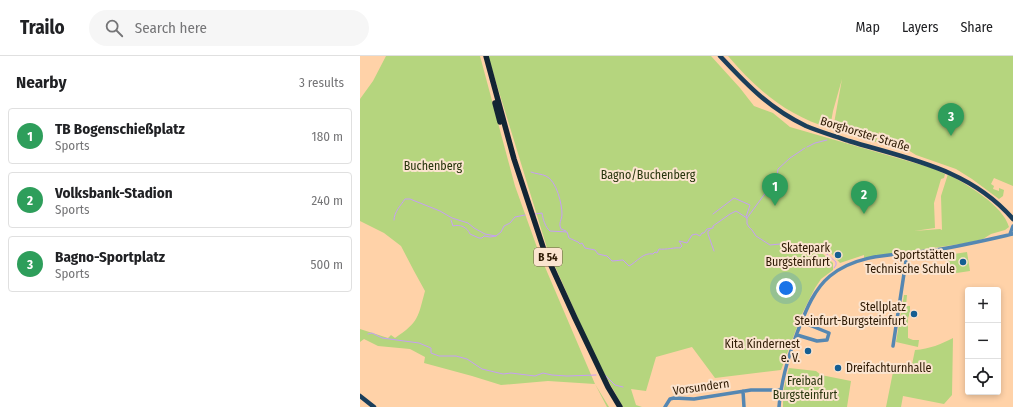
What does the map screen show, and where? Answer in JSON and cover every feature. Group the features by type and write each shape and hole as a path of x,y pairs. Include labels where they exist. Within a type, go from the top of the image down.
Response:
{"highway":[{"name":"B 54","path":"484,56 497,112 511,160 542,251 572,320 605,389 616,407"},
{"name":"B 54","path":"484,56 514,159 544,250 608,387 620,407"}],"main road":[{"name":"Borghorster Straße","path":"720,56 762,99 789,117 822,132 930,165 954,174 981,190 1002,206 1013,220"},
{"path":"360,396 374,407"}],"street":[{"path":"779,407 780,390 789,356 802,322 818,288 830,275 847,265 866,259 967,245 1012,234 1013,226"},
{"path":"893,346 907,254"},
{"path":"797,335 817,341 827,340 830,333 802,322"},
{"name":"Vorsundern","path":"665,407 670,399 674,398 694,399 743,391 780,390"},
{"name":"Vorsundern","path":"743,391 744,407"}],"green space":[{"name":"Buchenberg","path":"386,56 480,56 515,186 539,253 595,384 548,381 501,385 424,363 425,357 410,349 378,346 364,339 360,342 360,329 388,338 391,335 395,338 409,328 419,313 425,291 401,246 384,233 360,221 360,99 373,81"},
{"name":"Bagno/Buchenberg","path":"488,56 711,56 754,106 773,113 790,127 932,168 945,174 944,178 941,179 934,203 935,228 914,231 942,230 941,196 948,174 992,203 1000,211 1009,227 983,239 967,243 864,258 864,255 840,263 824,248 823,245 814,246 803,251 803,254 816,252 822,253 833,263 833,270 821,279 815,288 801,316 781,370 715,378 692,347 656,357 646,391 631,389 636,405 642,407 623,407 595,357 547,248"},
{"path":"728,56 1013,56 1013,186 994,178 991,184 994,186 993,189 999,191 999,188 1004,190 1003,196 999,199 956,169 916,155 879,132 876,142 833,129 842,79 830,128 814,123 786,109 773,100 761,90"},
{"path":"967,252 970,271 950,274 947,255"},
{"path":"904,295 907,295 906,306 910,306 908,318 908,338 919,340 918,347 896,342"},
{"path":"953,338 952,395 944,404 903,396 901,407 886,407 893,372 910,374 915,350 926,349"},
{"name":"Freibad Burgsteinfurt","path":"789,368 816,371 821,375 851,381 847,407 783,407 783,392"},
{"path":"595,384 609,407 607,407"}],"waterway":[{"path":"807,147 827,140"},
{"path":"777,177 778,169 790,158 805,148"},
{"path":"531,172 546,176 556,188 562,214 560,227 566,231"},
{"path":"747,218 775,180"},
{"path":"713,214 734,198 750,205 746,217"},
{"path":"394,220 396,211 405,199 410,199 440,211 452,218 468,223 485,234 496,236 501,232 504,226 510,223 515,217 525,215"},
{"path":"535,214 542,213 546,225 550,231 567,232 569,238 580,244 582,243 585,248 595,250 598,254 607,256 612,261 623,260 629,266 646,254 657,253 659,249 680,248 682,246 679,241 687,243 692,235 696,234 700,236 707,229 713,228 713,226 736,211 747,218 747,224 756,236 770,245 790,243 808,252 821,249 836,262 834,268"},
{"path":"451,220 453,226 458,225 463,227 470,234 479,238 484,236 496,236"},
{"path":"710,230 708,231 708,234 714,251"},
{"path":"368,334 372,333 382,338 419,343 431,348 431,353 439,356 456,356 467,359 482,369 503,374 511,373 535,376 543,373 567,376 596,375"},
{"path":"605,375 615,385 623,387"}],"place":[{"name":"Bagno-Sportplatz","path":"951,136"},
{"name":"TB Bogenschießplatz","path":"775,206"},
{"name":"Volksbank-Stadion","path":"864,214"},
{"name":"Skatepark Burgsteinfurt","path":"838,255"},
{"name":"Sportstätten Technische Schule","path":"963,262"},
{"name":"Stellplatz Steinfurt-Burgsteinfurt","path":"914,314"},
{"name":"Kita Kindernest e. V.","path":"808,351"},
{"name":"Dreifachturnhalle","path":"838,368"}]}
